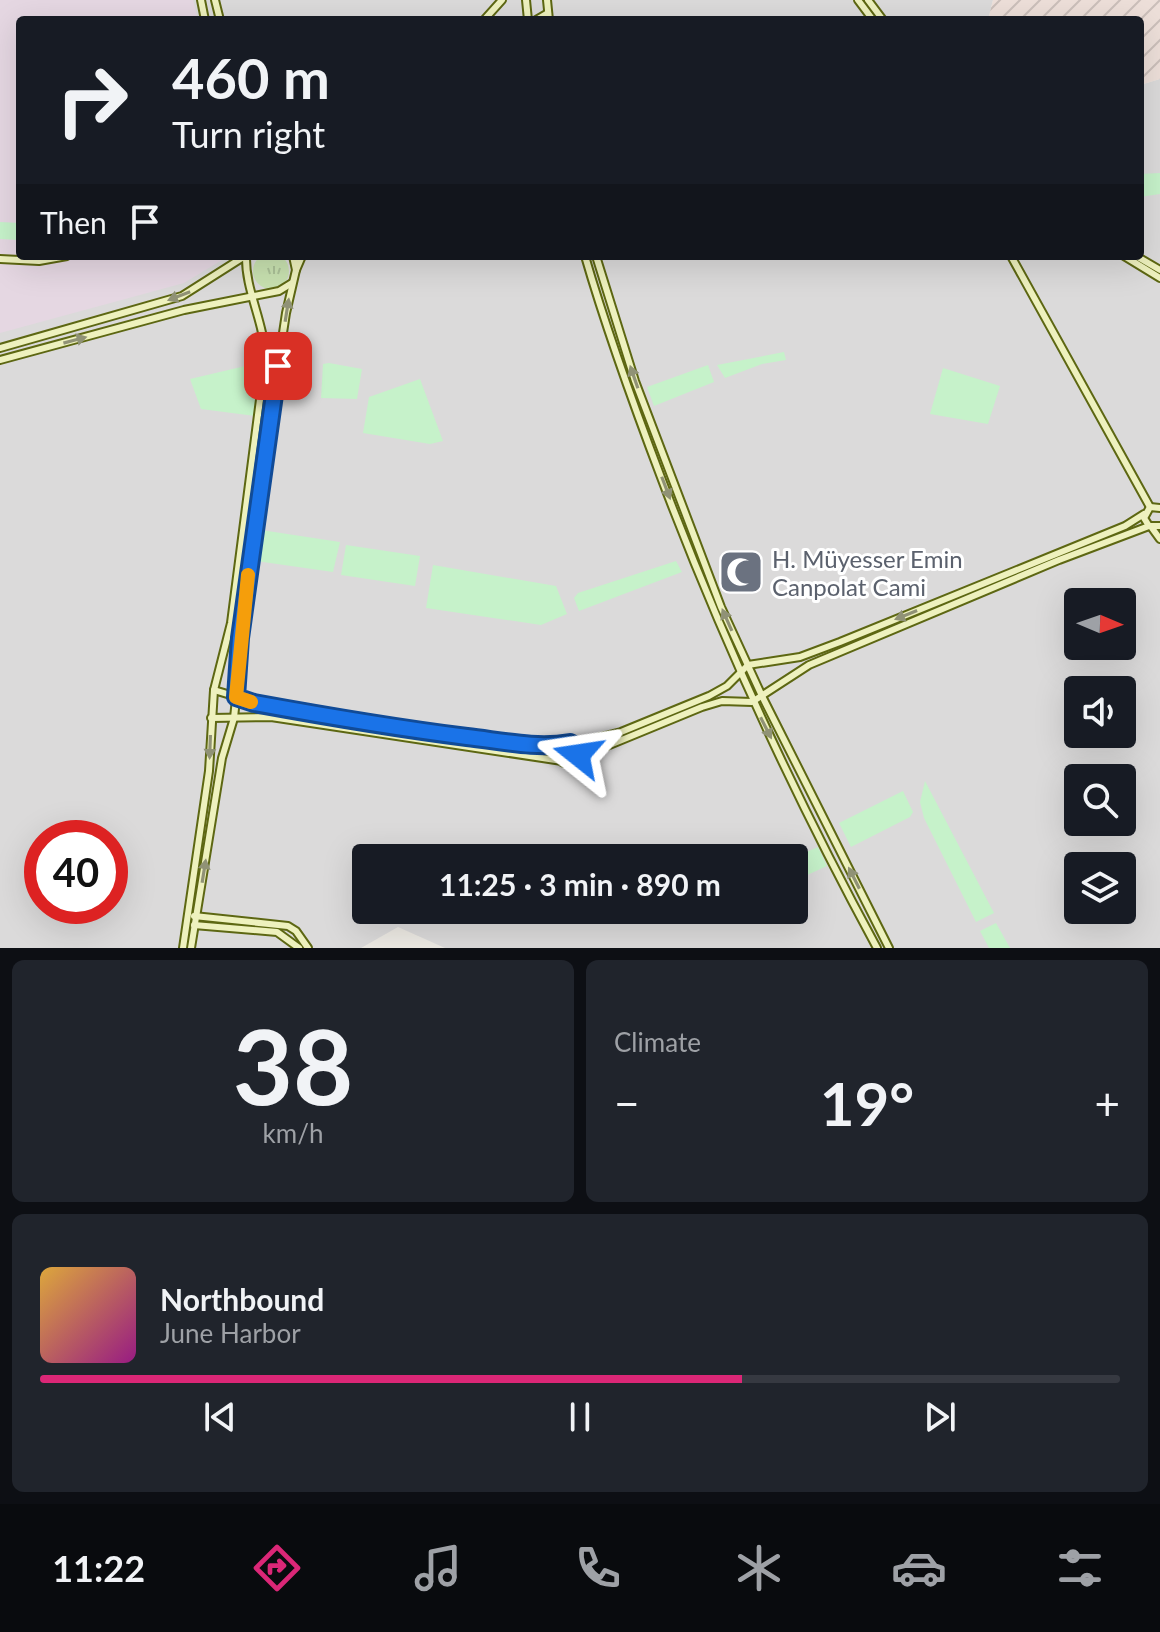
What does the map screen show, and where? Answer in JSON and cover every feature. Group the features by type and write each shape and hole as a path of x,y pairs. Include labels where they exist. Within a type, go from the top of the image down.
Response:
{"main road":[{"path":"488,16 502,0"},
{"path":"547,0 549,16"},
{"path":"20,260 45,260"},
{"path":"0,348 182,296 239,260"},
{"path":"183,948 209,771 214,690 231,623 265,361 264,334 246,260"},
{"path":"294,260 296,270"},
{"path":"191,948 222,758 234,718 254,525 292,283 300,260"},
{"path":"586,260 625,382 712,612 752,702 877,948"},
{"path":"597,260 635,381 721,607 762,696 889,948"},
{"path":"1013,260 1150,507"},
{"path":"1131,260 1160,278"},
{"path":"0,360 279,291 292,283"},
{"path":"214,690 339,718 560,747 621,732 709,696 727,686 748,665 800,657 840,642 1125,526 1150,507 1160,507"},
{"path":"1144,514 1160,539"},
{"path":"211,718 271,717 571,763 702,707 722,701 752,702 809,665 1059,560 1153,527"},
{"path":"573,744 578,758"},
{"path":"560,747 562,761"},
{"path":"188,915 288,926 296,931 308,948"},
{"path":"186,924 277,932 299,948"}],"shaded area":[{"path":"0,0 993,0 989,16 16,16 16,260 1144,260 1144,84 1160,79 1160,948 445,948 398,927 361,948 0,948"},
{"path":"0,0 193,0 197,16 16,16 16,260 222,260 184,283 0,333"},
{"path":"993,0 1160,0 1160,79 1144,84 1144,16 989,16"}],"green space":[{"path":"1160,173 1160,194 1144,196 1144,174"},
{"path":"0,222 16,223 16,240 0,239"},
{"path":"257,260 285,260 288,278 278,288 264,288 254,278"},
{"path":"784,352 786,360 762,364 725,378 717,365"},
{"path":"258,363 255,416 201,409 190,379"},
{"path":"323,364 362,369 357,399 321,398"},
{"path":"708,365 714,382 654,406 647,387"},
{"path":"943,368 1000,386 988,424 930,414"},
{"path":"420,379 443,441 430,444 363,433 369,397"},
{"path":"261,530 340,542 333,572 256,561"},
{"path":"346,545 420,556 415,586 341,575"},
{"path":"676,561 682,572 579,611 574,598 578,593"},
{"path":"433,565 556,586 567,614 541,625 426,608"},
{"path":"925,781 994,913 976,922 924,818 920,802"},
{"path":"903,791 913,812 910,817 851,847 839,823"},
{"path":"818,847 827,866 808,875 808,851"},
{"path":"996,923 1010,948 989,948 980,931"}],"slow traffic":[{"path":"248,575 236,671 236,697 251,702"}],"place":[{"name":"H. Müyesser Emin Canpolat Cami","path":"741,572"}],"route":[{"path":"278,366 254,525 236,671 236,697 254,703 406,729 533,746 560,747 570,743 576,746 578,755"}]}
